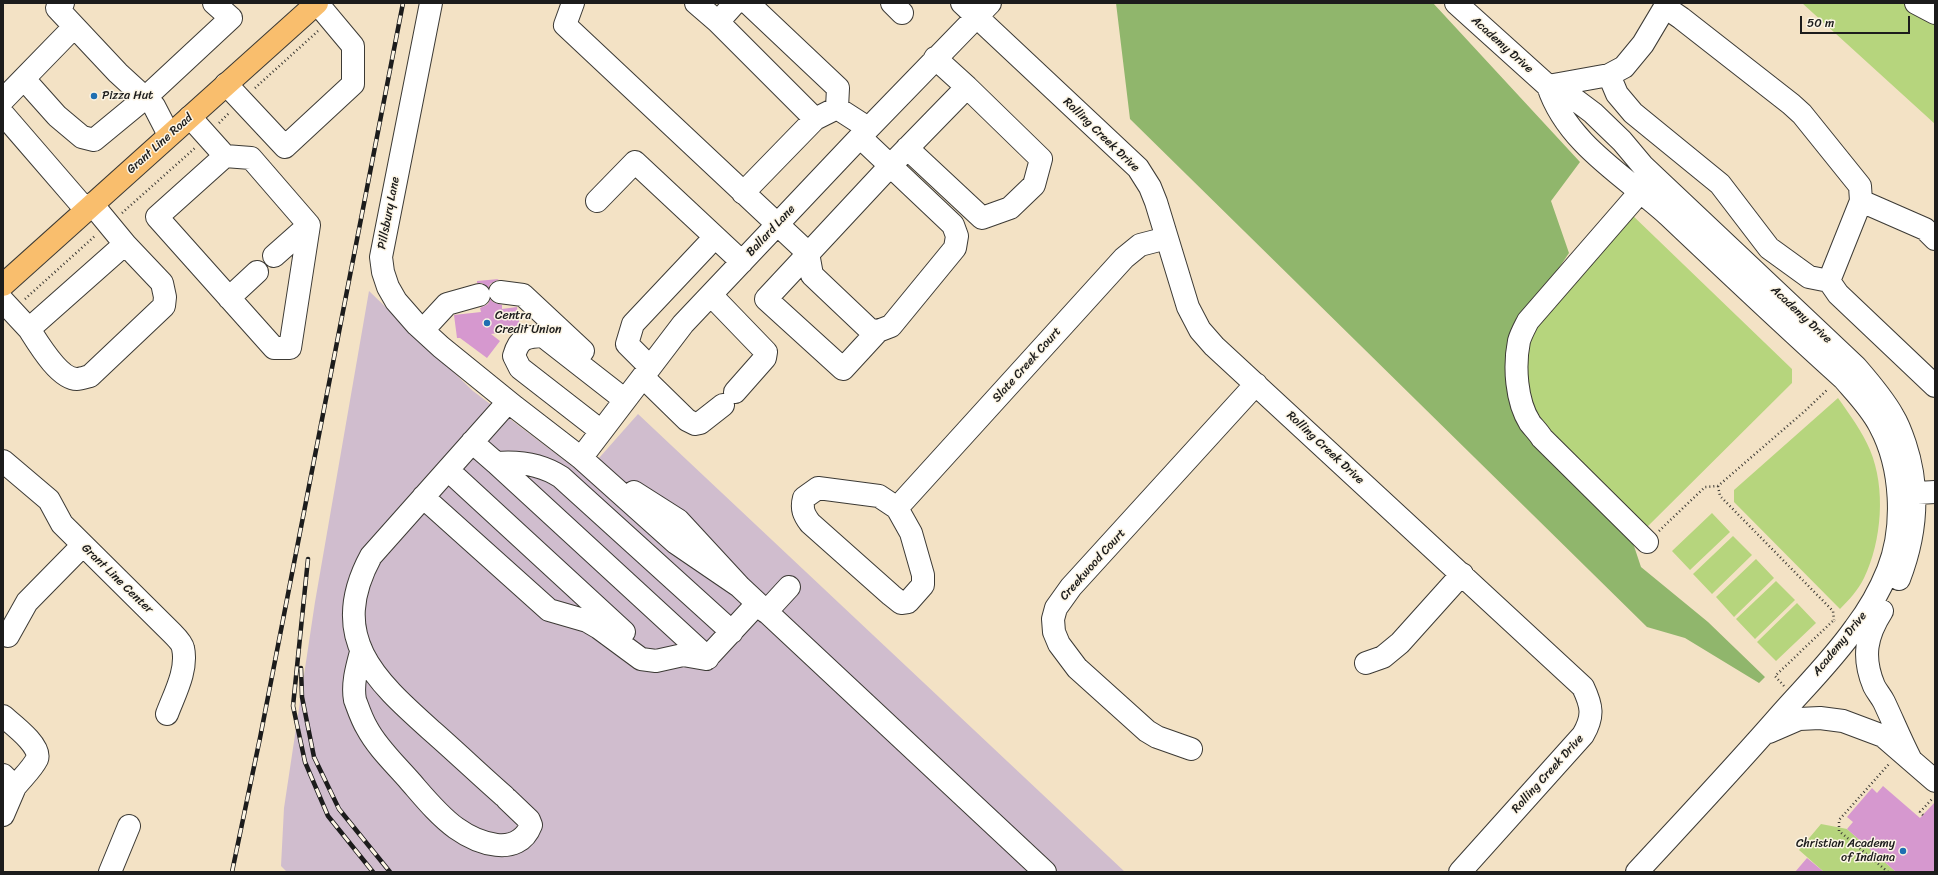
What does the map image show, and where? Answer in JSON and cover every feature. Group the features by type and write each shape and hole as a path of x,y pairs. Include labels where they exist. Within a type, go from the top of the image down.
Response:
{"main road":[{"name":"Grant Line Road","path":"3,285 226,84 324,11"}],"street":[{"path":"63,3 57,8 118,73 154,106 169,135"},
{"path":"24,78 57,116 82,137 94,140 145,98 231,18 214,3"},
{"name":"Pillsbury Lane","path":"431,3 381,257 382,272 388,287 399,305 423,330 467,369 508,402 581,458 678,520 739,586 1046,872"},
{"path":"574,3 565,25 808,253 812,275 870,330 878,331"},
{"path":"696,3 718,22 815,119"},
{"path":"718,22 735,3"},
{"path":"748,3 838,88 837,108"},
{"name":"Academy Drive","path":"1456,3 1548,86 1573,98 1593,113 1643,166 1856,367 1872,385 1894,417 1910,460 1916,493 1913,531 1905,565 1895,591 1868,636 1867,656 1869,672 1893,723 1901,760"},
{"path":"1916,3 1935,13"},
{"path":"1548,86 1609,75 1624,67 1653,29 1666,5 1802,114 1860,186 1862,201 1829,281"},
{"name":"Ballard Lane","path":"581,458 683,324 935,58 976,7"},
{"name":"Rolling Creek Drive","path":"976,7 1138,168 1152,192 1185,300 1195,322 1214,346 1583,687 1589,700 1591,712 1589,724 1583,735 1460,872"},
{"path":"226,84 285,147 353,84 353,46 324,11"},
{"path":"3,100 74,27"},
{"path":"907,148 982,218 1010,208 1034,185 1041,159 935,58"},
{"path":"1609,75 1617,94 1633,113 1720,184 1769,248 1809,277 1829,281 1838,294 1935,386"},
{"name":"Academy Drive","path":"1548,86 1554,104 1565,121 1606,164 1634,186 1841,376 1859,396 1880,425 1894,464 1916,493"},
{"path":"837,108 864,133 890,166 953,225 958,236 955,248 896,320 890,326 878,331 843,369 766,299 808,253 890,166 907,148 967,88"},
{"path":"743,193 815,119 837,108"},
{"path":"3,114 89,207 110,223 126,244 162,283 165,297 164,306 90,376 76,379 66,375 53,364 29,329 8,306"},
{"path":"190,117 225,156 251,158 309,226 290,348 274,348 157,216 225,156"},
{"path":"251,158 275,136"},
{"path":"597,201 634,162 742,262"},
{"path":"1643,166 1634,186 1528,321 1520,340 1517,364 1518,387 1523,406 1530,423 1542,438 1647,542"},
{"path":"1862,201 1932,228"},
{"path":"274,256 309,226"},
{"path":"637,384 627,344 632,324 715,236"},
{"name":"Slate Creek Court","path":"897,508 1124,258 1140,246 1167,238"},
{"path":"29,329 126,244"},
{"path":"229,298 257,272"},
{"path":"500,292 523,296 637,384 694,424 700,423 729,399 765,358 766,352 711,295"},
{"path":"423,330 447,304 479,295"},
{"path":"601,431 520,368 514,356 518,344 528,336 543,336 637,384"},
{"name":"Creekwood Court","path":"1191,750 1157,737 1147,731 1077,668 1059,644 1054,632 1053,619 1056,608 1072,587 1256,384"},
{"path":"361,652 355,677 355,699 367,728 383,750 431,804 455,827 479,841 510,846 524,838 531,825 529,820 399,702 382,684 361,652 356,634 354,612 356,589 360,576 371,556 508,402"},
{"path":"472,442 708,658"},
{"name":"Grant Line Center","path":"3,461 49,500 62,524 172,632 183,646 184,662 180,681 167,714"},
{"path":"496,463 523,462 553,472 561,477 732,632"},
{"path":"448,470 656,661"},
{"path":"818,488 878,496 897,508 911,533 923,575 922,585 917,594 908,602 901,603 810,523 804,514 802,505 804,498 818,488"},
{"name":"Academy Drive","path":"1637,872 1763,734 1853,632 1872,602 1888,570 1896,535 1916,493"},
{"path":"423,497 549,610 561,615 587,621 641,659 656,661 683,655 706,659 732,632 789,587"},
{"path":"8,636 27,602 83,545"},
{"path":"1366,663 1383,657 1400,643 1462,574"},
{"path":"1853,632 1852,656 1856,676 1873,708 1874,715 1873,720 1868,725 1860,726"},
{"path":"1873,708 1893,723"},
{"path":"3,716 34,745 37,752 37,758 9,781 3,815"},
{"name":"Academy Drive","path":"1763,734 1799,719 1820,718 1843,721 1860,726 1883,736 1901,760 1935,781"},
{"path":"110,872 129,826"}],"path":[{"path":"8,306 110,223 185,158 242,101 324,11"},
{"path":"1647,542 1705,487 1718,486 1806,410 1841,376"},
{"path":"1718,486 1720,496 1833,611 1834,620"},
{"path":"1834,620 1853,632"},
{"path":"1788,690 1775,676 1834,620"},
{"path":"1888,872 1839,831 1839,820 1901,760"},
{"path":"1923,815 1920,812 1935,796"}],"shaded area":[{"path":"369,291 473,391 584,475 638,414 1125,872 287,872 281,866 284,808 315,602"}],"green space":[{"path":"1116,3 1433,3 1580,162 1551,201 1569,253 1511,339 1508,382 1630,534 1641,567 1708,622 1765,677 1759,683 1685,638 1647,627 1130,119"},
{"path":"1802,3 1935,3 1935,124"},
{"path":"1629,212 1792,369 1792,383 1643,531 1538,425 1522,364 1535,323"},
{"path":"1838,398 1860,430 1870,450 1875,465 1880,497 1878,531 1875,548 1870,563 1859,587 1840,609 1734,502 1734,490"},
{"path":"1712,513 1730,532 1690,570 1672,551"},
{"path":"1733,536 1752,555 1712,594 1693,574"},
{"path":"1756,559 1774,578 1734,617 1716,597"},
{"path":"1776,581 1795,600 1755,639 1736,619"},
{"path":"1797,603 1816,623 1776,661 1757,642"},
{"path":"1821,824 1847,829 1896,872 1824,872 1799,850"}],"building":[{"path":"499,279 490,284 489,288 482,283 477,283 477,281"},
{"name":"Centra Credit Union","path":"490,299 493,302 502,305 502,309 517,307 520,328 514,331 491,334 500,341 487,358 460,338 457,338 454,315 481,312 480,308 488,304"},
{"name":"Christian Academy of Indiana","path":"1883,786 1920,818 1935,802 1935,872 1896,872 1847,829 1853,822 1847,817 1872,788 1877,793"},
{"name":"Christian Academy of Indiana","path":"1807,858 1824,872 1795,872"}],"railway":[{"path":"232,872 260,738 403,3"},
{"path":"308,559 293,706 305,762 328,816 373,872"},
{"path":"301,668 302,697 314,757 339,809 390,872"}],"place":[{"name":"Pizza Hut","path":"94,96"},
{"name":"Centra Credit Union","path":"487,323"},
{"name":"Christian Academy of Indiana","path":"1903,851"}]}
